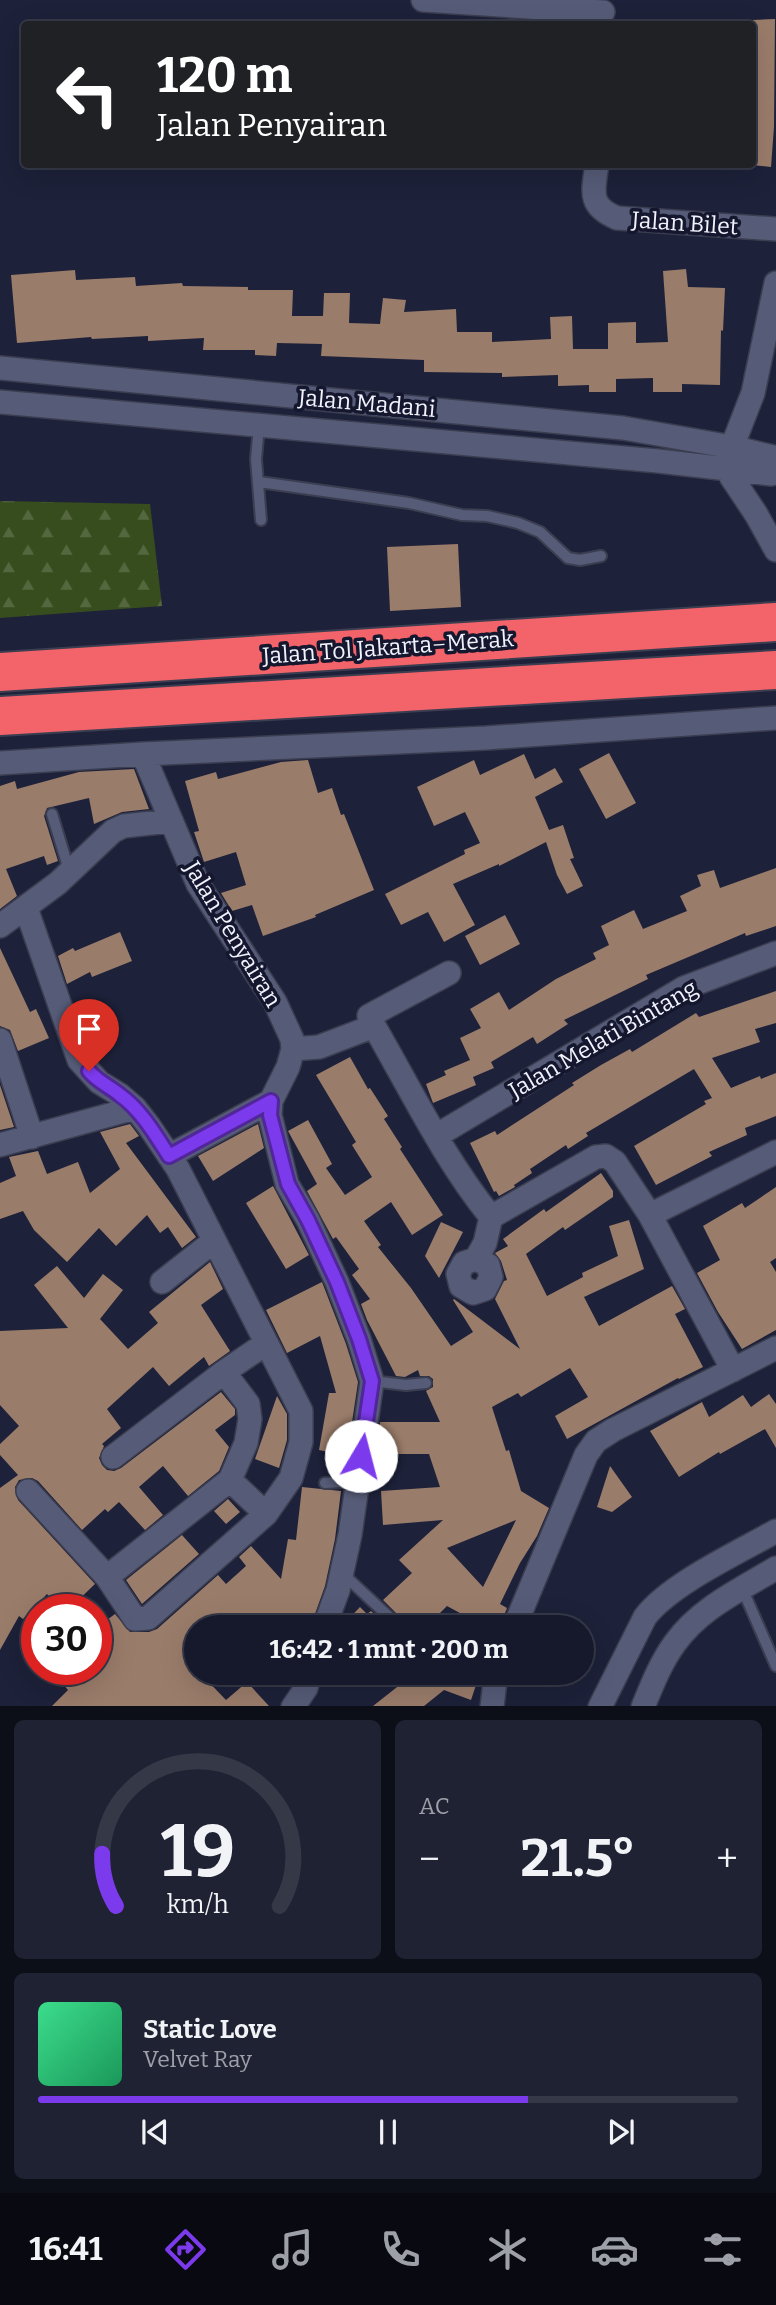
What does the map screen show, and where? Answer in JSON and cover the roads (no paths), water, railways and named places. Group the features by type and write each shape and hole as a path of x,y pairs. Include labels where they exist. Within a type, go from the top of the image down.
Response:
{"highway":[{"name":"Jalan Tol Jakarta–Merak","path":"0,672 776,622"},
{"name":"Jalan Tol Jakarta–Merak","path":"0,716 776,670"}],"street":[{"path":"423,0 603,12"},
{"name":"Jalan Bilet","path":"597,168 595,202 604,212 617,218 776,229"},
{"path":"729,458 753,393 776,283"},
{"name":"Jalan Madani","path":"0,368 623,428 729,458"},
{"name":"Jalan Madani","path":"0,402 259,426 729,458"},
{"path":"729,458 774,465"},
{"path":"729,458 766,511 774,545"},
{"path":"0,763 486,738 776,718"},
{"name":"Jalan Penyairan","path":"143,754 198,884 275,1002 289,1032 293,1049"},
{"path":"0,926 58,883 113,831 133,824 170,821"},
{"path":"26,908 79,1060 99,1082 135,1108 169,1156 265,1344 286,1376 301,1410 301,1442 291,1478 265,1514 148,1618 135,1619 107,1577 28,1491"},
{"name":"Jalan Melati Bintang","path":"436,1136 684,988 776,953"},
{"path":"449,972 369,1016 436,1136 472,1194 491,1217"},
{"path":"328,1615 342,1573 350,1535 372,1381 337,1282 288,1184 270,1115 271,1101 288,1067 293,1049 319,1047 373,1026"},
{"path":"0,1040 32,1138"},
{"path":"169,1156 271,1101"},
{"path":"0,1145 135,1108"},
{"path":"650,1215 776,1152"},
{"path":"476,1259 485,1243 491,1217 596,1157 606,1156 615,1162 650,1215 733,1370"},
{"path":"162,1282 214,1241"},
{"path":"113,1457 223,1372 265,1344"},
{"path":"519,1615 586,1455 596,1441 776,1348"},
{"path":"107,1577 230,1480 246,1443 250,1419 248,1404 223,1372"},
{"path":"230,1480 265,1514"},
{"path":"600,1706 645,1617 653,1607 668,1594 776,1531"},
{"path":"643,1706 664,1660 675,1642 694,1621 715,1604 776,1568"},
{"path":"293,1706 302,1696 306,1685"},
{"path":"492,1706 495,1685"}],"lane":[{"path":"259,426 256,459 261,520"},
{"path":"259,482 409,503 462,515 487,516 518,523 540,532 568,558 580,560 601,556"},
{"path":"52,814 69,870"},
{"path":"372,1381 406,1385 426,1383"},
{"path":"324,1483 357,1481"},
{"path":"342,1573 387,1615"},
{"path":"742,1588 776,1666"}]}
